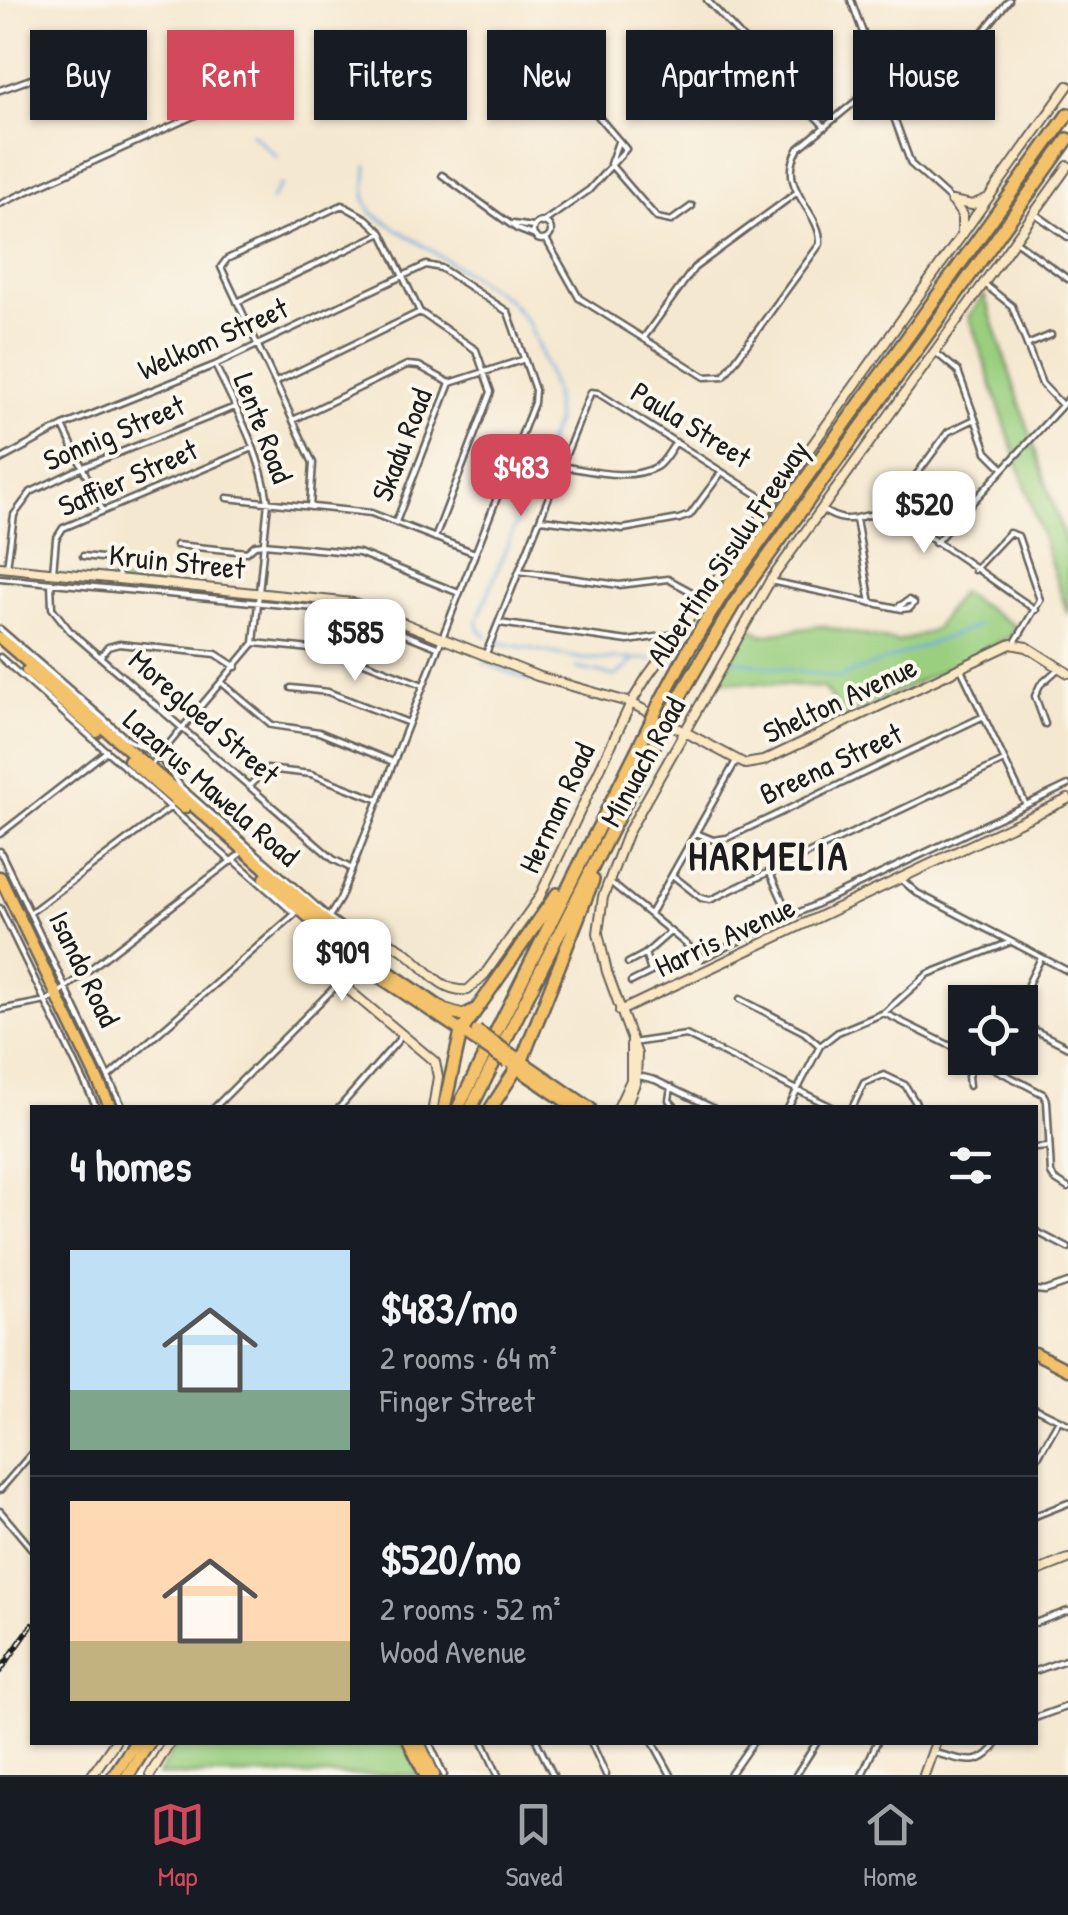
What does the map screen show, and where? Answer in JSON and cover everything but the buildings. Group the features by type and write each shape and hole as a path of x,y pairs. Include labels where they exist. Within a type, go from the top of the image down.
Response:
{"highway":[{"name":"Albertina Sisulu Freeway","path":"473,1105 606,843 655,729 659,704 688,650 722,595 1068,114"},
{"name":"Albertina Sisulu Freeway","path":"459,1105 586,851 655,729 672,710 734,604 1068,140"},
{"path":"494,1105 510,1081 606,843"},
{"path":"437,1105 481,1004 586,851"},
{"path":"446,1011 465,1016 481,1004"},
{"path":"510,1081 532,1076"},
{"path":"114,1775 134,1745"},
{"path":"128,1775 147,1745"}],"main road":[{"name":"Herman Road","path":"370,957 388,943 454,990 468,990 478,983 540,896 631,703 676,634 1068,86"},
{"name":"Minuach Road","path":"635,1075 632,1043 598,933 601,906 627,834 770,581 1066,172"},
{"path":"953,202 972,205 988,198"},
{"path":"953,202 963,218 960,236"},
{"name":"Kruin Street","path":"3,567 354,603 440,643 631,703"},
{"name":"Lazarus Mawela Road","path":"0,638 148,767 237,857"},
{"path":"1014,644 1027,647 1064,670"},
{"name":"Shelton Avenue","path":"631,703 748,764 763,761 1014,644"},
{"name":"Lazarus Mawela Road","path":"0,648 237,857 469,1032 587,1105"},
{"path":"148,767 161,787"},
{"name":"Harris Avenue","path":"620,1009 1068,799"},
{"name":"Isando Road","path":"0,877 61,992 110,1105"},
{"path":"370,957 344,977 347,989 438,1069 436,1105"},
{"path":"370,957 352,976 350,985 404,1038"},
{"name":"Lazarus Mawela Road","path":"370,957 469,1032"},
{"name":"Lazarus Mawela Road","path":"515,1061 570,1105"},
{"path":"622,1105 635,1075"},
{"path":"1038,1354 1067,1367"},
{"path":"1038,1571 1068,1559"},
{"path":"92,1775 113,1745"},
{"path":"150,1775 168,1745"},
{"path":"410,1745 425,1775"},
{"path":"428,1745 434,1775"},
{"path":"924,1775 936,1745"}],"street":[{"path":"706,0 825,128"},
{"path":"851,0 861,30"},
{"path":"984,30 1009,0"},
{"path":"0,90 30,79"},
{"path":"442,175 508,222 546,239 579,298 708,378 727,374 820,244 819,231 796,193 794,157 801,146 853,104"},
{"path":"1,202 185,120"},
{"path":"508,222 534,227 591,187 610,164 617,146 617,137 602,120"},
{"path":"894,120 910,164 974,216"},
{"path":"610,164 657,218 671,221 692,206"},
{"path":"644,338 698,265 796,193"},
{"path":"310,507 314,464 221,269 225,260 342,205 382,233 420,312 474,348 485,372 490,396 435,538"},
{"path":"546,239 558,212"},
{"path":"1034,212 1068,237"},
{"path":"542,223 550,227"},
{"path":"534,227 534,236"},
{"path":"237,302 382,233"},
{"path":"1014,240 1068,279"},
{"name":"Welkom Street","path":"0,460 63,426 215,365 428,265 444,270 506,310 525,360"},
{"path":"984,283 1012,306 1043,386 1062,405"},
{"path":"275,382 420,312"},
{"path":"1027,344 1051,335"},
{"path":"934,352 958,371 990,457 1004,468"},
{"path":"293,420 407,365 419,366 450,383 525,360 534,390 534,403 352,869 329,917"},
{"name":"Lente Road","path":"215,365 253,448 268,502 254,643"},
{"name":"Skadu Road","path":"396,522 450,383"},
{"name":"Paula Street","path":"560,466 588,395 598,392 770,503"},
{"path":"935,543 1068,398"},
{"name":"Sonnig Street","path":"3,567 12,521 20,503 31,492 235,406"},
{"path":"886,516 948,432 976,419"},
{"path":"63,426 102,509"},
{"path":"485,656 560,466 618,475 652,469 676,442"},
{"name":"Saffier Street","path":"53,572 59,532 102,509 253,448"},
{"path":"540,519 626,529 685,518 722,471"},
{"path":"227,498 371,512 475,554"},
{"path":"821,509 839,520 886,516 935,543 1036,610"},
{"path":"856,519 871,603"},
{"path":"974,570 1008,533 1016,534 1040,595 1036,610 1014,644"},
{"path":"176,545 248,552 255,545 264,544 360,553 459,593"},
{"path":"83,556 120,560 118,579"},
{"path":"519,571 619,584 668,578 701,598"},
{"name":"Kruin Street","path":"0,578 346,612 440,643"},
{"path":"770,581 898,608"},
{"name":"Moregloed Street","path":"50,583 54,613 333,859 352,869"},
{"path":"499,623 628,641 676,634"},
{"path":"0,630 134,745 158,755 179,785 370,957"},
{"path":"148,767 254,643 338,652 423,685"},
{"path":"100,656 108,647 119,644 216,654 236,668"},
{"path":"0,658 171,807 237,857 295,914 108,1076"},
{"path":"960,668 1026,805"},
{"path":"1046,724 1035,696 1040,685 1064,670"},
{"path":"222,683 272,725 319,732 393,762"},
{"path":"291,688 328,692 408,723"},
{"name":"Breena Street","path":"696,832 713,840 728,838 984,716"},
{"path":"0,834 108,751"},
{"path":"649,915 736,761"},
{"path":"672,875 708,901 1004,761"},
{"path":"249,786 262,771 272,768 310,774 379,800"},
{"path":"609,882 700,958 705,957 1068,785"},
{"path":"30,913 171,807"},
{"name":"Isando Road","path":"0,851 61,992 122,1105"},
{"path":"0,1010 46,1001 61,992 237,857"},
{"path":"770,873 790,917"},
{"path":"901,878 917,893 1068,971"},
{"name":"Isando Road","path":"0,908 96,1105"},
{"path":"628,963 670,932"},
{"path":"789,1105 820,1046 838,1032 884,1013 928,974 1010,942"},
{"path":"631,982 652,971 645,954"},
{"path":"1028,985 1042,958"},
{"path":"217,1105 344,977"},
{"path":"740,999 804,1032 820,1046"},
{"path":"884,1013 948,1045"},
{"path":"1038,1032 1068,1047"},
{"path":"632,1043 682,1034 828,1105"},
{"path":"342,1105 404,1038"},
{"path":"635,1075 706,1105"},
{"path":"854,1105 866,1081 884,1075 905,1085 917,1105"},
{"path":"968,1075 969,1086"},
{"path":"1007,1075 1043,1094 1051,1172 1057,1182 1068,1188"},
{"path":"671,1087 673,1105"},
{"path":"1038,1148 1049,1147"},
{"path":"1038,1233 1068,1248"},
{"path":"1038,1290 1068,1282"},
{"path":"1038,1410 1068,1424"},
{"path":"1038,1457 1058,1420"},
{"path":"0,1490 30,1455"},
{"path":"1038,1515 1068,1504"},
{"path":"0,1511 30,1546"},
{"path":"1038,1622 1068,1610"},
{"path":"1038,1670 1068,1659"},
{"path":"1038,1717 1068,1706"},
{"path":"429,1745 444,1775"},
{"path":"484,1745 498,1775"},
{"path":"538,1745 553,1775"},
{"path":"592,1745 606,1775"},
{"path":"655,1745 671,1775"},
{"path":"730,1775 751,1745"},
{"path":"796,1775 815,1745"},
{"path":"862,1775 877,1745"},
{"path":"934,1754 978,1761 989,1756 996,1745"}],"green space":[{"path":"984,295 1068,549 1068,615 969,316"},
{"path":"0,570 256,598 253,601 0,576"},
{"path":"960,592 1015,626 1010,637 840,720 823,688 719,681 751,627 762,635 820,626 898,642 934,630"},
{"path":"175,1745 406,1745 421,1775 158,1775"}],"waterway":[{"path":"251,133 277,157"},
{"path":"367,166 365,199 372,213 509,300 528,323 554,392 556,421 478,619 479,629 487,636"},
{"path":"271,200 281,184"},
{"path":"734,660 838,678 977,626"},
{"path":"496,642 583,659 651,659"},
{"path":"576,668 616,676 633,661"},
{"path":"484,662 531,681"}],"railway":[{"path":"0,1671 30,1628"}],"district":[{"name":"HARMELIA","path":"769,856"}]}
